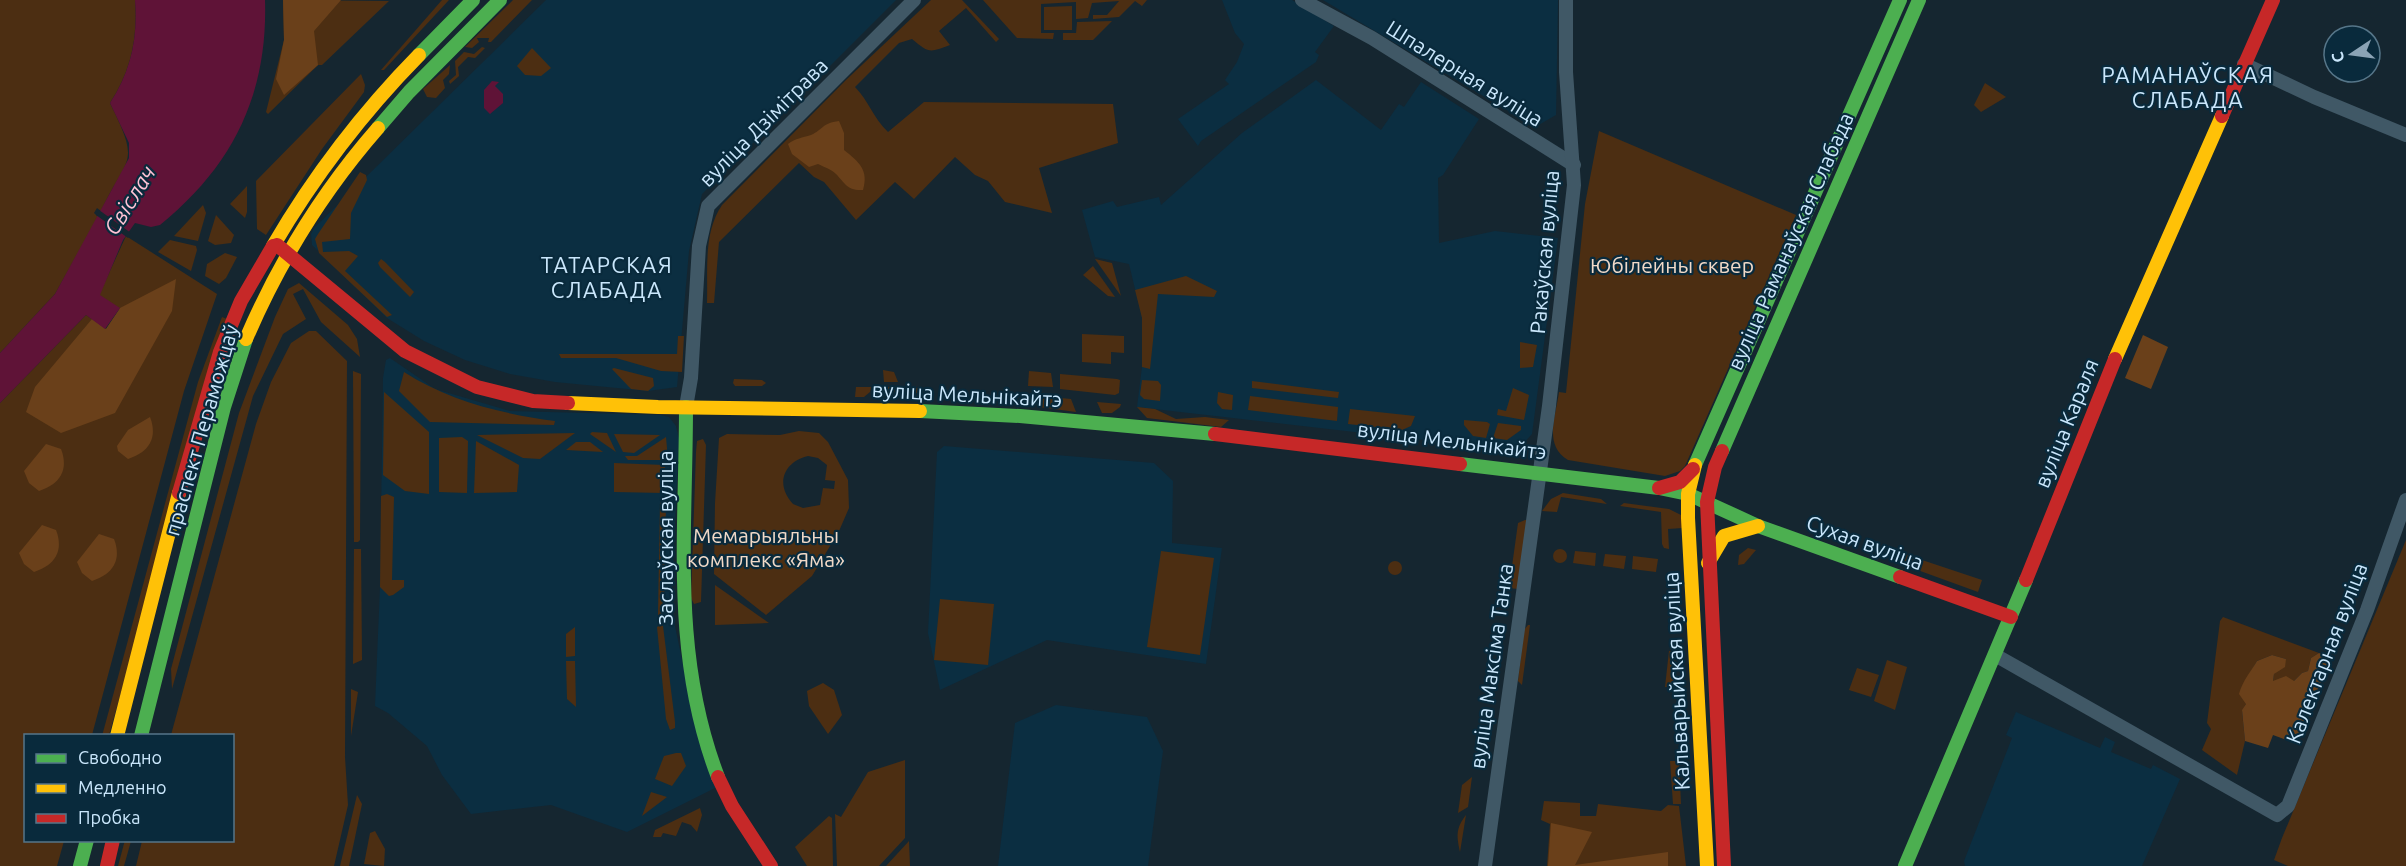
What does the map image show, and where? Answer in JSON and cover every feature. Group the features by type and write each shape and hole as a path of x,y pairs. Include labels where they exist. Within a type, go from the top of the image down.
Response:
{"main road":[{"name":"праспект Пераможцаў","path":"117,734 194,434 220,352 241,301 273,242 352,127 376,98 473,0"},
{"name":"праспект Пераможцаў","path":"141,734 225,407 246,339 286,252 345,168 388,114 500,0"},
{"name":"вуліца Раманаўская Слабада","path":"1688,494 1693,469 1900,0"},
{"name":"вуліца Раманаўская Слабада","path":"1707,502 1715,467 1919,0"},
{"name":"вуліца Караля","path":"1905,866 2011,617 2104,386 2273,0"},
{"name":"вуліца Мельнікайтэ","path":"273,242 385,337 447,374 477,387 533,401 686,407 876,409 1020,416 1233,436 1539,471 1659,488 1688,494 1707,502"},
{"name":"Заслаўская вуліца","path":"686,407 681,579 683,620 693,696 700,727 721,786 771,866"},
{"path":"1659,488 1680,482 1693,469"},
{"name":"Кальварыйская вуліца","path":"1688,494 1707,866"},
{"name":"Сухая вуліца","path":"1707,502 1758,526 2011,617"},
{"name":"Кальварыйская вуліца","path":"1707,502 1708,563 1724,866"},
{"path":"1708,563 1717,544 1724,536 1758,526"},
{"path":"80,866 86,842"},
{"path":"107,866 113,842"}],"street":[{"name":"вуліца Дзімітрава","path":"686,407 691,378 699,246 708,206 914,0"},
{"name":"Шпалерная вуліца","path":"1302,0 1372,38 1574,165"},
{"name":"Ракаўская вуліца","path":"1539,471 1560,317 1574,165 1566,86 1566,0"},
{"path":"2244,64 2314,97 2406,135"},
{"name":"вуліца Максіма Танка","path":"1485,866 1539,471"},
{"name":"Калектарная вуліца","path":"1995,655 2277,815 2288,806 2367,609 2406,500"}],"shaded area":[{"path":"283,0 341,0 314,31 318,65 284,95 276,79 284,40"},
{"path":"546,0 896,0 702,194 689,251 677,387 648,391 555,382 510,374 465,360 424,341 387,318 312,245 311,234 314,228"},
{"path":"1222,0 1292,0 1334,26 1315,52 1319,55 1316,62 1201,141 1198,146 1178,119 1229,84 1225,80 1237,62 1244,44 1235,33"},
{"path":"1323,0 1558,0 1556,115 1535,127"},
{"path":"1316,80 1381,130 1399,104 1404,107 1421,82 1479,119 1443,175 1438,178 1439,243 1495,231 1558,238 1532,434 1520,447 1511,450 1137,407 1142,367 1142,318 1129,264 1095,257 1082,210 1113,201 1117,207 1159,197 1161,205 1242,133"},
{"path":"839,121 844,133 844,150 864,172 863,190 850,188 830,169 818,164 809,167 792,154 788,144 811,135 829,123"},
{"path":"176,279 172,311 115,413 61,433 26,412 35,387 92,319 106,329 120,308"},
{"path":"2143,335 2168,347 2151,389 2125,378"},
{"path":"390,358 435,389 510,411 661,415 669,417 676,426 679,439 671,607 695,722 717,787 627,832 551,805 471,814 442,775 427,746 388,713 375,706 380,587 383,378 386,360"},
{"path":"150,417 153,431 150,443 141,452 128,459 118,451 117,446 128,430"},
{"path":"46,444 61,449 63,470 57,480 39,491 29,483 24,471"},
{"path":"944,446 1154,463 1173,481 1172,543 1222,548 1206,664 1047,640 940,690 928,633 937,452"},
{"path":"42,525 56,530 58,551 52,561 34,572 24,564 19,553"},
{"path":"99,534 114,539 116,560 110,570 92,581 82,573 77,562"},
{"path":"2319,653 2331,658 2295,743 2273,735 2268,748 2245,741 2242,710 2246,704 2239,694 2257,661 2272,655 2286,659 2285,667 2274,674 2273,681 2286,676 2294,681 2302,673 2308,671 2311,658"},
{"path":"1056,705 1147,717 1163,751 1148,866 998,866 1015,723"},
{"path":"2016,712 2100,748 2105,737 2115,742 2111,752 2151,769 2153,765 2180,779 2142,866 1965,866 1964,861 2012,738 2006,735"},
{"path":"1551,823 1592,832 1575,865 1668,852 1668,866 1548,866"}],"green space":[{"path":"0,0 135,0 136,14 132,54 123,79 110,103 120,123 128,150 124,168 101,211 97,208 94,213 98,217 55,294 0,353"},
{"path":"283,0 389,1 268,114 266,112 284,40"},
{"path":"442,0 449,0 384,70 381,70"},
{"path":"513,0 532,0 491,42 488,42 489,38 477,38 479,42 472,48 465,47"},
{"path":"931,0 962,0 999,39 996,42 966,8 939,31 950,45 930,50 912,39 899,43 855,87 888,132 924,102 1113,104 1118,143 1039,168 1052,213 1005,202 988,181 975,175 955,157 914,199 895,182 856,220 824,182 814,177 799,163 719,242 714,303 707,303 709,240 722,205 847,79"},
{"path":"983,0 1147,0 1142,6 1135,1 1119,17 1093,19 1093,15 1107,15 1119,1 1092,3 1088,18 1076,19 1076,2 1041,4 1041,33 1054,33 1053,39 1017,38"},
{"path":"1072,6 1072,30 1044,30 1044,7"},
{"path":"1112,21 1093,40 1063,40 1063,33 1076,33 1077,22"},
{"path":"482,47 485,48 475,58 468,57 458,67 459,76 450,84 449,81 456,75 455,61 464,52 474,54"},
{"path":"532,48 551,68 541,76 525,75 517,66"},
{"path":"450,65 449,74 443,80 445,88 436,98 427,97 423,89"},
{"path":"361,74 365,85 364,92 322,149 266,235 257,229 256,181"},
{"path":"1985,83 2006,97 1981,112 1974,105"},
{"name":"Юбілейны сквер","path":"1599,131 1796,215 1685,466 1680,471 1665,476 1568,460 1560,454 1553,438 1559,392 1566,393 1585,204"},
{"path":"360,172 366,175 367,180 351,213 350,239 322,242 323,252 349,251 358,256 345,271 392,315 387,317 319,253 315,239"},
{"path":"247,186 247,212 245,218 230,204"},
{"path":"203,205 206,213 198,241 174,236"},
{"path":"216,215 234,235 231,243 215,245 208,241"},
{"path":"126,236 217,294 184,391 92,734 24,734 24,842 64,842 57,866 0,866 0,403 86,315 106,329 120,309 99,295"},
{"path":"170,240 196,246 191,271 158,252"},
{"path":"225,253 237,257 226,278 219,284 205,276 207,264"},
{"path":"381,259 414,292 410,297 380,267 378,263"},
{"path":"1095,259 1112,263 1121,296"},
{"path":"1093,266 1115,297 1108,296 1083,275"},
{"path":"1186,276 1217,291 1214,297 1158,294 1150,369 1142,367 1142,318 1135,290"},
{"path":"299,283 348,325 357,339 360,357 321,322 303,289 293,294 306,319 283,334 253,396 172,689 171,669 239,413 275,317 288,289"},
{"path":"222,317 227,319 109,734 103,734 198,382"},
{"path":"309,331 316,331 347,361 345,757 348,805 334,866 136,866 142,842 234,842 234,734 171,734 256,424 271,382 291,343"},
{"path":"1082,334 1124,336 1124,353 1111,352 1111,364 1082,362"},
{"path":"678,336 684,336 682,372 661,371 616,358 561,358 559,354 677,354"},
{"path":"1520,342 1537,345 1533,367 1520,368"},
{"path":"612,369 653,378 654,386 648,391 631,389"},
{"path":"883,370 894,372 898,382 884,382"},
{"path":"353,371 361,374 360,540 358,542 354,542"},
{"path":"1029,371 1051,373 1053,387 1028,386"},
{"path":"404,372 439,391 476,405 555,421 554,425 430,422 399,391"},
{"path":"1060,374 1117,379 1120,380 1119,393 1115,395 1060,389"},
{"path":"734,379 762,380 766,383 762,386 735,386"},
{"path":"1142,380 1158,381 1161,385 1160,401 1144,399 1140,395"},
{"path":"1252,381 1339,392 1338,398 1252,388"},
{"path":"856,387 871,387 870,392 864,397 855,397"},
{"path":"884,387 919,388 920,393 887,392"},
{"path":"1513,388 1529,395 1524,420 1497,415 1498,409 1506,411"},
{"path":"384,392 429,432 429,494 405,491 383,475"},
{"path":"1218,392 1233,395 1232,410 1222,409 1217,403"},
{"path":"1029,395 1071,399 1076,412 1039,407"},
{"path":"1250,396 1338,407 1337,421 1248,410"},
{"path":"1097,402 1121,404 1112,413 1102,413"},
{"path":"1137,407 1155,409 1176,419 1205,417 1229,420 1221,427 1147,418"},
{"path":"1350,409 1415,416 1411,426 1402,430 1348,424"},
{"path":"1464,420 1490,424 1486,438 1473,436 1464,425"},
{"path":"1498,423 1521,426 1521,430 1507,440 1493,438"},
{"name":"Мемарыяльны комплекс «Яма»","path":"799,431 819,433 828,442 848,480 849,508 839,531 812,576 766,615 714,574 719,438 727,434 780,435","holes":["808,456 818,458 827,465 825,480 835,481 834,489 823,488 820,505 803,508 793,504 784,489 784,475 799,459"]},
{"path":"592,432 607,433 616,452 590,434"},
{"path":"575,433 540,459 523,458 477,435"},
{"path":"614,434 660,435 634,453 623,452"},
{"path":"462,437 468,441 467,493 439,492 439,438"},
{"path":"666,437 668,460 628,460 625,456 637,456"},
{"path":"703,439 706,445 701,602 694,604 691,598 696,452 697,441"},
{"path":"476,441 519,465 517,492 474,493"},
{"path":"576,442 590,442 603,452 566,450"},
{"path":"614,463 665,465 664,493 614,492"},
{"path":"1563,493 1601,499 1607,504 1561,497 1557,512 1542,511 1551,499"},
{"path":"387,494 394,497 392,580 404,580 404,587 389,596 380,587 381,496"},
{"path":"660,503 666,504 664,611 663,616 658,616"},
{"path":"1624,503 1669,509 1681,515 1683,528 1668,529 1669,549 1664,548 1662,544 1661,512 1620,506"},
{"path":"1528,520 1518,589 1509,588 1518,523"},
{"path":"2406,540 2406,866 2288,866 2274,860"},
{"path":"1748,548 1756,550 1744,564 1738,565 1739,555"},
{"path":"354,549 361,549 362,660 353,664"},
{"path":"1560,549 1565,551 1567,556 1565,561 1560,563 1555,561 1553,556 1555,551"},
{"path":"1161,551 1214,558 1200,655 1147,647"},
{"path":"1575,551 1596,553 1595,566 1573,563"},
{"path":"1895,551 1982,580 1978,592 1901,564"},
{"path":"1605,554 1626,556 1624,569 1603,566"},
{"path":"1633,556 1658,559 1656,572 1632,569"},
{"path":"1395,561 1400,563 1402,568 1400,573 1395,575 1390,573 1388,568 1390,563"},
{"path":"715,585 769,623 715,625"},
{"path":"940,599 994,604 988,665 934,660"},
{"path":"2223,617 2319,653 2311,658 2308,671 2302,673 2294,681 2273,681 2274,674 2286,659 2272,655 2257,661 2250,673 2246,704 2242,711 2245,741 2237,775 2202,750 2211,729 2207,723 2220,621"},
{"path":"1530,625 1522,685 1518,681 1524,630"},
{"path":"663,626 675,722 675,728 670,730 666,719 657,627"},
{"path":"575,627 575,656 566,657 566,634"},
{"path":"1669,651 1674,651 1677,684 1673,687 1665,687"},
{"path":"1887,660 1907,667 1895,710 1874,701"},
{"path":"566,661 575,661 576,707 567,699"},
{"path":"1857,668 1879,675 1871,697 1849,690"},
{"path":"823,683 834,690 842,715 828,734 809,706 807,691"},
{"path":"351,689 358,692 351,736"},
{"path":"681,753 686,766 672,786 655,779 664,756"},
{"path":"905,760 905,838 879,866 837,866 835,814 841,817 868,772"},
{"path":"1670,761 1679,761 1681,804 1673,804"},
{"path":"1472,777 1468,807 1458,813 1462,785"},
{"path":"651,792 667,797 642,816"},
{"path":"357,795 362,804 349,866 340,866"},
{"path":"1544,801 1580,803 1580,816 1596,816 1598,804 1661,811 1668,805 1679,806 1686,866 1547,866 1550,824 1541,820"},
{"path":"700,808 702,815 697,832 691,825 682,822 676,836 663,833 661,837 653,837 655,830"},
{"path":"1466,815 1460,852 1458,833"},
{"path":"829,816 832,818 833,866 807,866 795,847"},
{"path":"375,831 385,849 384,866 364,864 370,833"},
{"path":"909,841 910,866 886,866"},
{"path":"124,842 131,842 124,866 118,866"}],"water":[{"name":"Свіслач","path":"135,0 265,0 260,67 252,97 241,126 226,153 208,178 160,225 151,227 135,223 123,240 100,295 120,308 105,329 86,315 0,403 0,353 55,294 129,158 129,143 110,103 123,79 132,54"},
{"path":"492,81 499,82 495,86 503,94 503,103 490,114 484,108 484,90"}],"pier":[{"path":"99,210 131,233 128,238 96,215"}],"traffic: fast":[{"path":"419,55 473,0"},
{"path":"378,128 409,92 500,0"},
{"path":"1695,465 1900,0"},
{"path":"1722,451 1919,0"},
{"path":"142,734 224,407 246,339"},
{"path":"686,407 684,594 687,640 693,686 703,731 718,777"},
{"path":"920,411 1020,416 1215,434"},
{"path":"1460,464 1659,488 1688,494 1758,526 1900,577"},
{"path":"1905,866 2026,580"},
{"path":"80,866 86,842"}],"traffic: slow":[{"path":"273,246 305,195 340,146 378,99 419,55"},
{"path":"2115,359 2222,116"},
{"path":"246,339 273,282 304,228 339,177 378,128"},
{"path":"568,403 658,407 920,411"},
{"path":"1695,465 1688,494 1688,518 1707,866"},
{"path":"118,734 179,493"},
{"path":"1708,563 1724,536 1758,526"}],"traffic: jam":[{"path":"2222,116 2273,0"},
{"path":"277,245 405,351 477,387 533,401 568,403"},
{"path":"179,493 220,352 241,301 273,246"},
{"path":"2026,580 2115,359"},
{"path":"1215,434 1460,464"},
{"path":"1722,451 1715,467 1707,502 1724,866"},
{"path":"1659,488 1680,482 1693,469"},
{"path":"1900,577 2011,617"},
{"path":"718,777 732,806 771,866"},
{"path":"107,866 113,842"}],"district":[{"name":"РАМАНАЎСКАЯ СЛАБАДА","path":"2188,86"},
{"name":"ТАТАРСКАЯ СЛАБАДА","path":"607,276"}]}
